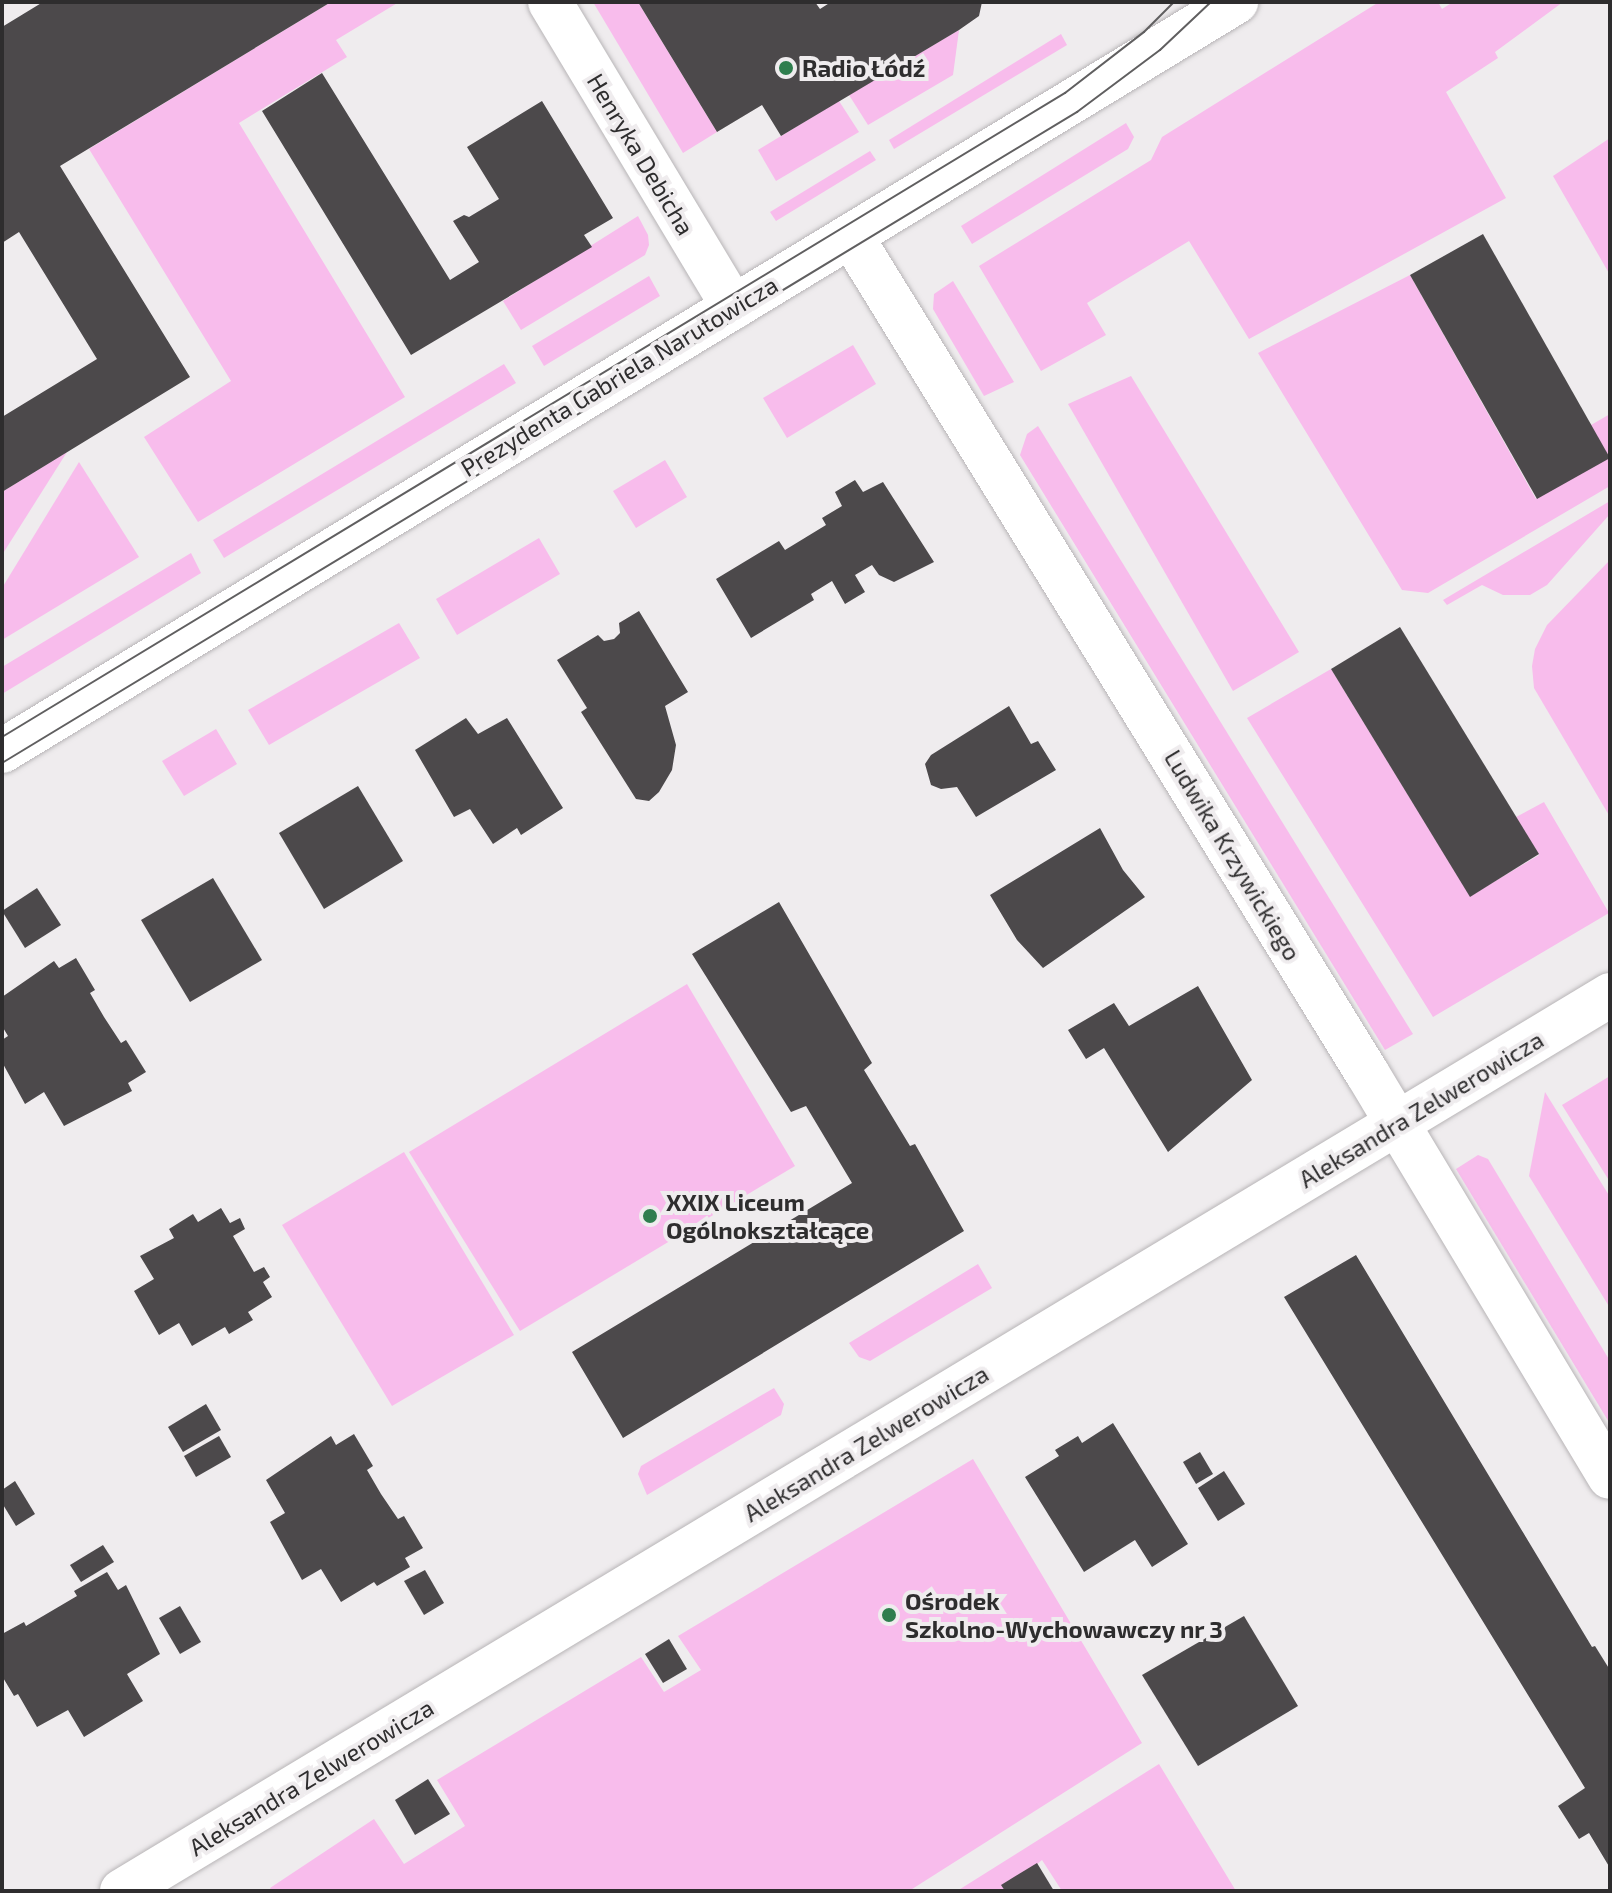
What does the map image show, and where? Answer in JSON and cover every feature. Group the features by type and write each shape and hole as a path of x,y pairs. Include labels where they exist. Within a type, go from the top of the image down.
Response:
{"street":[{"name":"Henryka Debicha","path":"550,2 733,307"},
{"name":"Prezydenta Gabriela Narutowicza","path":"2,751 1236,2"},
{"name":"Ludwika Krzywickiego","path":"851,236 1397,1123 1610,1477"},
{"name":"Aleksandra Zelwerowicza","path":"122,1891 1610,995"}],"shaded area":[{"path":"331,2 399,2 336,40 347,57 239,123 405,397 198,522 144,437 231,381 89,149"},
{"path":"593,2 638,2 717,132 683,153"},
{"path":"1379,2 1438,2 1442,9 1453,2 1563,2 1495,52 1498,58 1446,92 1506,198 1249,339 1189,241 1087,303 1106,335 1041,371 979,266 1151,160 1162,137"},
{"path":"959,30 953,75 868,125 849,95"},
{"path":"1061,34 1067,45 894,149 889,140"},
{"path":"839,101 859,132 776,181 758,150"},
{"path":"1126,123 1134,137 1128,149 972,244 961,226"},
{"path":"1610,138 1610,275 1553,176"},
{"path":"870,151 876,160 776,221 770,212"},
{"path":"638,216 648,235 649,245 645,255 521,330 503,301"},
{"path":"1410,275 1536,499 1591,425 1610,414 1610,486 1428,593 1402,590 1258,353"},
{"path":"649,276 660,296 544,366 532,346"},
{"path":"953,281 1014,382 984,396 933,309 934,294"},
{"path":"853,345 876,384 787,438 763,398"},
{"path":"504,364 516,383 224,558 213,540"},
{"path":"1131,376 1299,652 1233,691 1068,404"},
{"path":"1038,426 1413,1034 1385,1050 1020,455 1027,434"},
{"path":"67,452 2,555 2,492"},
{"path":"665,460 687,497 636,528 613,491"},
{"path":"79,462 139,557 2,640 2,588"},
{"path":"1610,501 1610,514 1547,585 1530,595 1503,595 1482,585 1447,605 1443,600"},
{"path":"539,538 560,574 457,635 436,599"},
{"path":"191,553 201,573 2,694 2,667"},
{"path":"1610,560 1610,817 1534,688 1532,666 1535,649 1547,625"},
{"path":"399,623 420,658 269,745 248,710"},
{"path":"1331,669 1470,896 1539,855 1516,817 1544,802 1609,913 1433,1017 1247,718"},
{"path":"216,729 237,764 184,796 162,761"},
{"path":"687,984 795,1166 520,1331 409,1152"},
{"path":"1610,1076 1610,1182 1562,1105"},
{"path":"1545,1092 1610,1197 1610,1308 1529,1176"},
{"path":"404,1152 514,1335 392,1406 282,1225"},
{"path":"1478,1155 1488,1159 1610,1361 1610,1424 1456,1169"},
{"path":"978,1264 992,1288 870,1361 859,1357 849,1343"},
{"path":"774,1388 784,1404 781,1415 647,1495 638,1474 641,1466"},
{"name":"Ośrodek Szkolno-Wychowawczy nr 3","path":"973,1459 1142,1743 909,1891 272,1891 270,1888 374,1819 404,1864 465,1826 437,1780 641,1657 664,1692 701,1670 678,1636"},
{"path":"1159,1764 1236,1891 1062,1891 1042,1860 1005,1891 957,1891"}],"building":[{"path":"43,2 331,2 60,166 190,377 2,492 2,417 97,359 19,232 2,243 2,27"},
{"name":"Radio Łódź","path":"638,2 815,2 820,9 831,2 982,2 979,16 959,30 781,136 762,105 717,132"},
{"path":"322,73 450,280 479,262 453,221 464,215 469,217 499,199 467,147 542,101 613,218 584,235 592,247 411,355 262,111"},
{"path":"1483,234 1610,458 1537,499 1410,275"},
{"path":"855,480 863,492 883,482 934,562 894,582 879,575 872,565 855,575 865,592 845,604 832,581 811,594 814,600 751,638 716,579 779,541 785,550 826,525 822,518 842,506 835,492"},
{"path":"639,611 688,692 665,706 676,745 672,770 659,792 649,801 636,799 581,712 587,708 557,660 598,635 604,641 614,639 620,633 619,623"},
{"path":"1400,627 1539,854 1470,897 1331,669"},
{"path":"1009,706 1031,744 1038,741 1056,770 976,817 957,787 941,789 931,785 925,764 931,755"},
{"path":"466,718 478,734 507,718 563,808 521,835 517,828 493,844 470,809 454,817 415,750"},
{"path":"358,786 403,861 324,909 279,833"},
{"path":"1100,828 1123,870 1145,897 1043,968 1017,940 990,895"},
{"path":"213,878 262,960 190,1002 141,920"},
{"path":"37,888 61,925 25,948 2,911"},
{"path":"779,902 872,1063 864,1070 910,1146 915,1144 964,1231 623,1438 572,1352 852,1183 806,1106 791,1112 692,954"},
{"path":"76,958 95,990 90,993 104,1017 121,1043 126,1040 146,1072 128,1083 132,1091 64,1126 44,1092 25,1104 2,1062 2,1040 8,1036 2,1026 2,997 54,961 59,968"},
{"path":"1198,986 1252,1080 1168,1152 1104,1048 1086,1059 1068,1030 1114,1003 1129,1026"},
{"path":"221,1208 230,1223 240,1218 245,1229 233,1236 254,1272 264,1267 270,1277 263,1282 272,1297 248,1312 253,1320 229,1334 225,1327 192,1346 179,1323 159,1335 134,1291 154,1279 140,1256 174,1238 169,1229 193,1214 198,1222"},
{"path":"1356,1255 1592,1647 1595,1646 1610,1670 1610,1868 1589,1833 1579,1839 1558,1806 1585,1788 1284,1297"},
{"path":"206,1404 221,1430 183,1452 168,1427"},
{"path":"1113,1423 1188,1544 1152,1567 1135,1540 1084,1572 1025,1477 1059,1456 1055,1450 1078,1436 1082,1443"},
{"path":"354,1434 373,1466 367,1470 381,1494 398,1519 404,1516 423,1548 405,1558 410,1567 377,1586 374,1582 341,1602 321,1569 302,1580 270,1522 285,1513 266,1480 331,1436 336,1445"},
{"path":"219,1436 231,1457 196,1477 184,1456"},
{"path":"1200,1452 1213,1474 1196,1484 1183,1462"},
{"path":"1224,1471 1245,1504 1218,1521 1198,1488"},
{"path":"15,1481 35,1514 16,1526 2,1503 2,1490"},
{"path":"103,1545 114,1562 81,1582 70,1565"},
{"path":"425,1570 444,1603 424,1615 404,1581"},
{"path":"107,1572 118,1590 126,1585 160,1654 127,1674 143,1701 84,1737 68,1710 37,1727 18,1694 14,1696 2,1676 2,1634 24,1622 26,1626 77,1596 74,1591"},
{"path":"180,1606 201,1642 180,1654 159,1618"},
{"path":"1244,1616 1298,1706 1198,1766 1142,1675"},
{"path":"669,1639 687,1669 663,1683 645,1654"},
{"path":"428,1779 450,1814 415,1835 395,1800"},
{"path":"1037,1863 1054,1891 1005,1891 1001,1885"}],"tram line":[{"path":"2,737 1065,93 1144,32 1174,2"},
{"path":"2,763 1077,112 1160,50 1211,2"}],"place":[{"name":"Radio Łódź","path":"786,68"},
{"name":"XXIX Liceum Ogólnokształcące","path":"650,1216"},
{"name":"Ośrodek Szkolno-Wychowawczy nr 3","path":"889,1615"}]}
